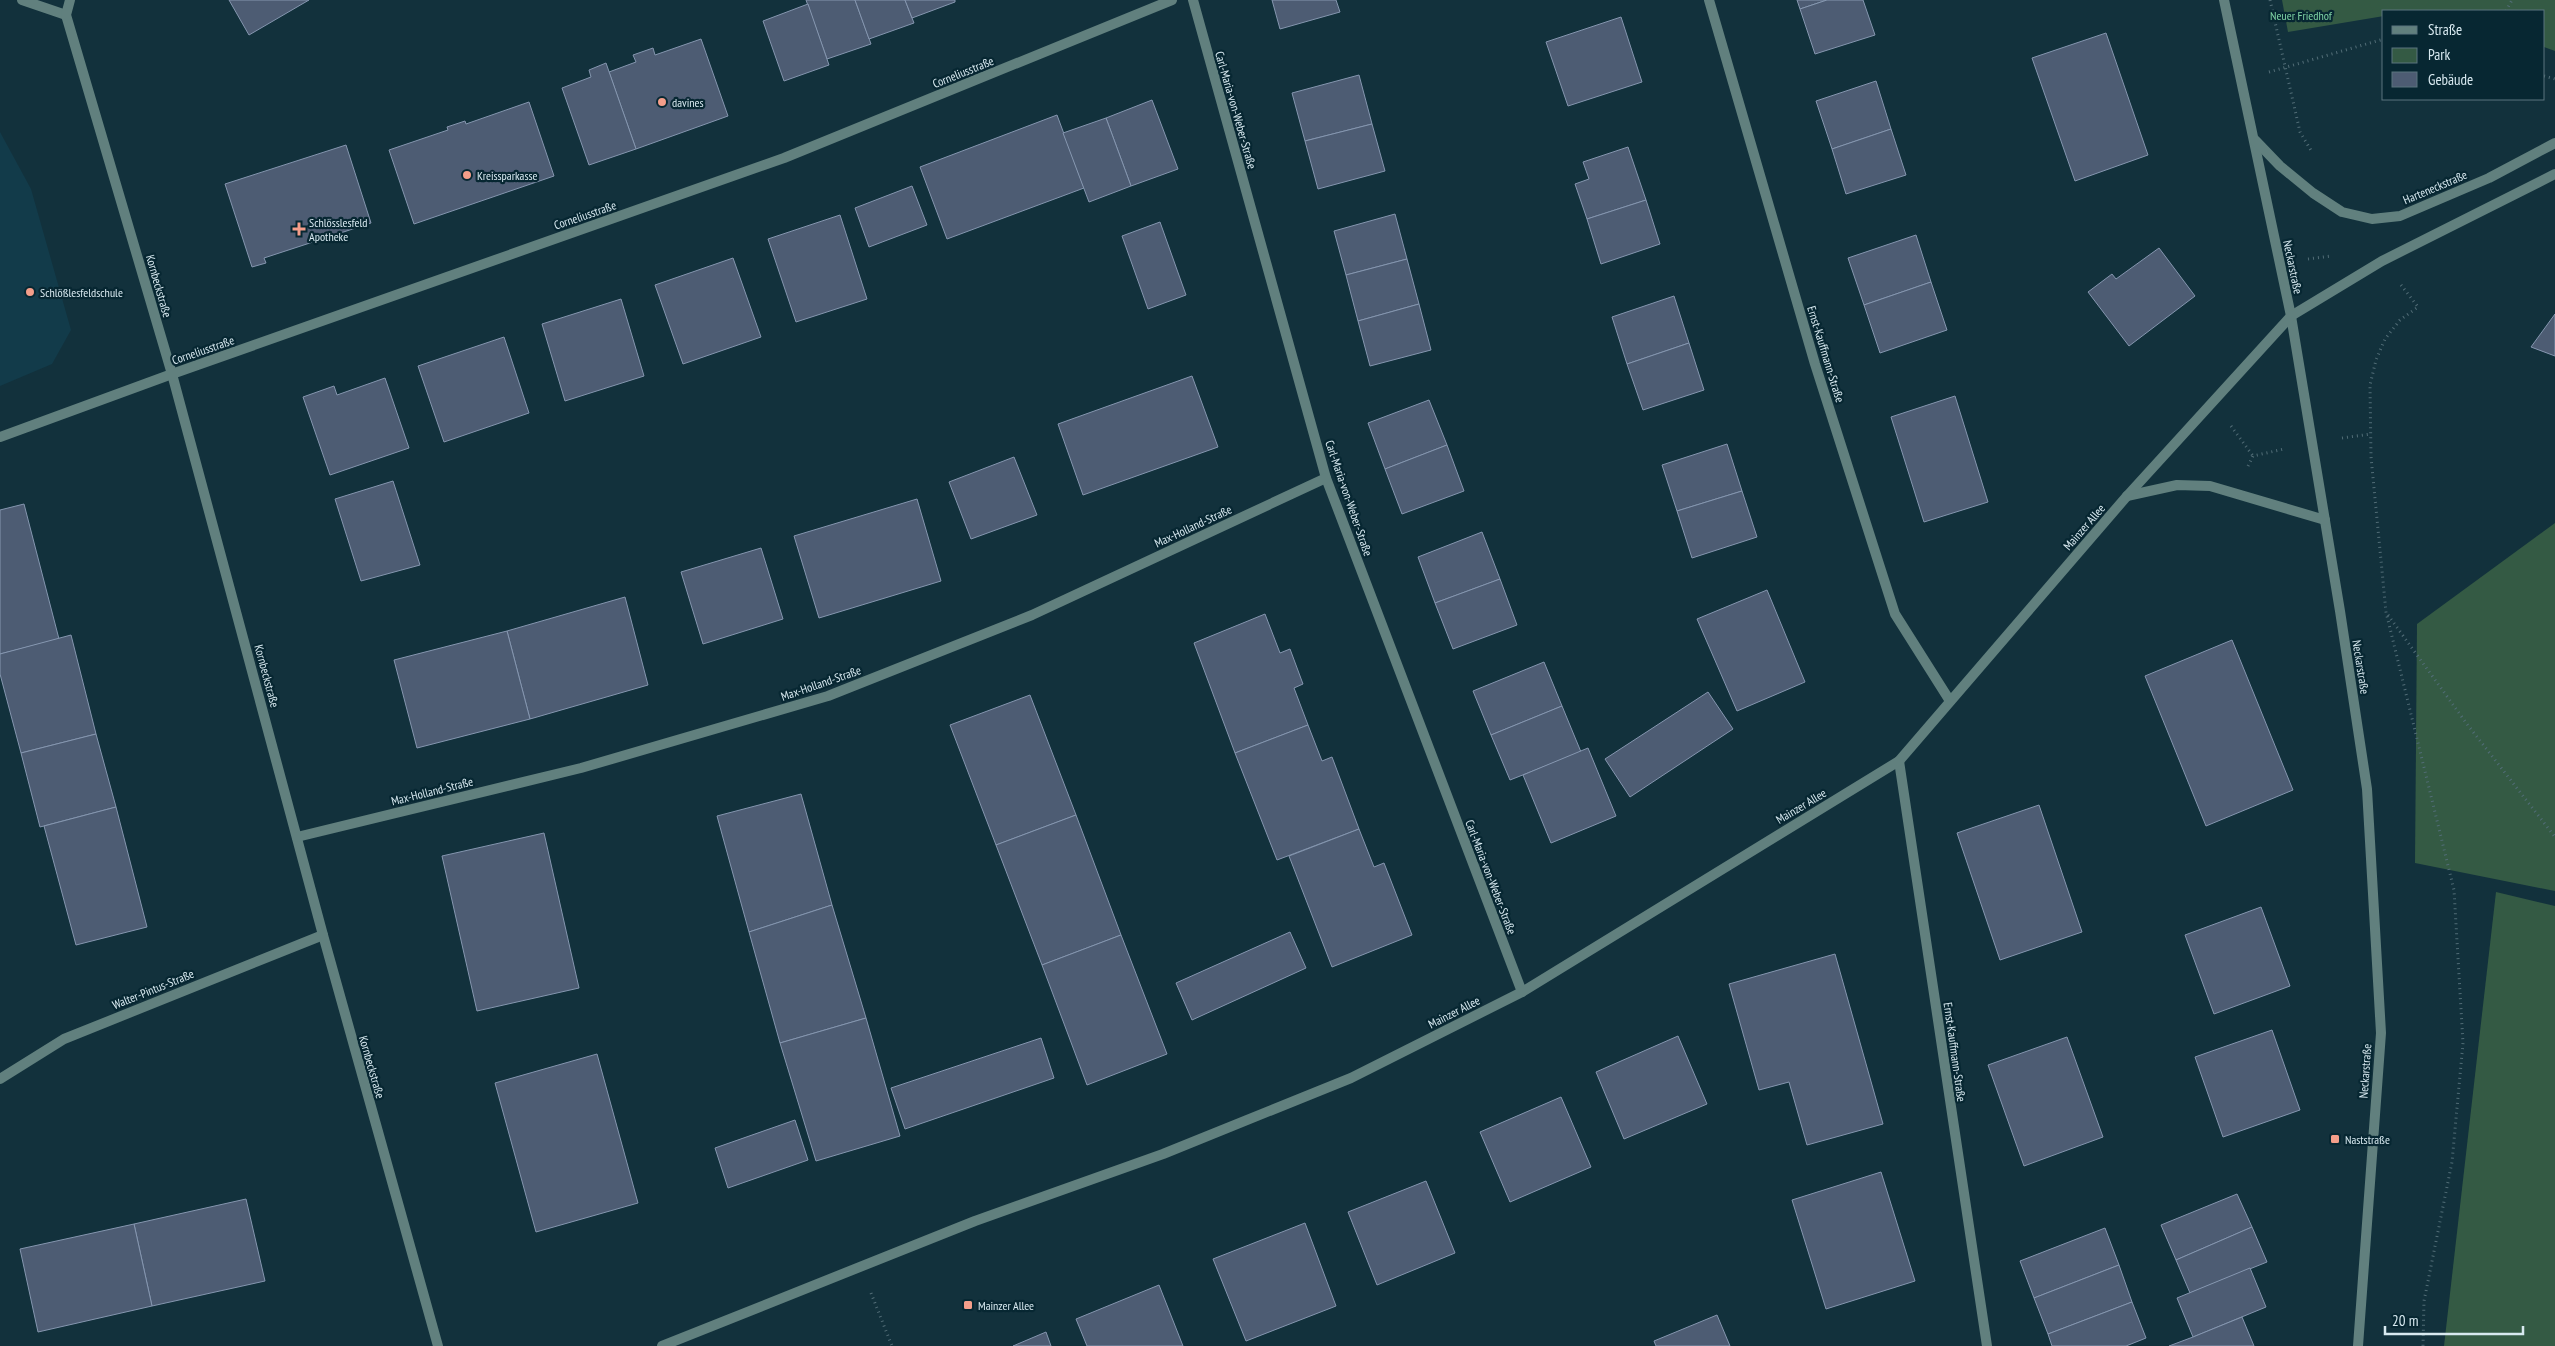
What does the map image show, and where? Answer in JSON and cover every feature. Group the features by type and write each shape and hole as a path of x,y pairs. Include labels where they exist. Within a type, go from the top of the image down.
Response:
{"street":[{"path":"22,0 66,14 70,0"},
{"name":"Corneliusstraße","path":"0,438 172,374 784,158 1172,0"},
{"name":"Carl-Maria-von-Weber-Straße","path":"1193,0 1326,478 1522,992"},
{"name":"Ernst-Kauffmann-Straße","path":"1709,0 1815,364 1895,614 1950,702"},
{"name":"Neckarstraße","path":"2224,0 2291,316 2367,789 2381,1034 2358,1346"},
{"name":"Kornbeckstraße","path":"66,14 172,374 323,935 438,1346"},
{"name":"Harteneckstraße","path":"2255,139 2280,166 2313,194 2342,212 2372,219 2400,216 2489,178 2555,143"},
{"path":"2291,316 2382,261 2555,174"},
{"name":"Mainzer Allee","path":"662,1346 975,1221 1163,1154 1351,1078 1522,992 1899,761 2127,496 2291,316"},
{"name":"Max-Holland-Straße","path":"297,837 581,768 828,696 1032,615 1326,478"},
{"path":"2127,496 2177,485 2210,486 2325,520"},
{"name":"Ernst-Kauffmann-Straße","path":"1899,761 1987,1346"},
{"name":"Walter-Pintus-Straße","path":"0,1079 64,1039 323,935"}],"path":[{"path":"2270,0 2285,68"},
{"path":"2242,79 2382,40"},
{"path":"2382,261 2418,307 2400,320 2385,339 2376,360 2370,385 2371,457 2386,612 2454,890 2463,1042 2452,1162 2424,1301 2423,1346"},
{"path":"2214,400 2253,456"},
{"path":"2386,612 2467,724 2555,837"},
{"path":"860,1266 892,1346"}],"shaded area":[{"name":"Schlößlesfeldschule","path":"0,132 31,189 71,330 52,364 0,386"}],"green space":[{"name":"Neuer Friedhof","path":"2282,0 2555,0 2555,51 2545,47 2545,10 2382,10 2382,16 2288,32"},
{"path":"2555,523 2555,891 2415,863 2417,624"},
{"path":"2496,892 2555,906 2555,1346 2444,1346"}],"building":[{"path":"229,0 309,0 249,35"},
{"path":"806,0 855,0 871,44 827,59"},
{"path":"855,0 905,0 914,23 869,39"},
{"path":"905,0 955,0 955,2 912,18"},
{"path":"1272,0 1336,0 1340,12 1280,29"},
{"path":"1797,0 1827,0 1800,9"},
{"path":"1827,0 1863,0 1875,35 1815,54 1800,9"},
{"path":"808,4 829,65 784,81 763,21"},
{"path":"1621,17 1642,82 1568,106 1546,42"},
{"path":"2106,33 2148,155 2075,181 2032,58"},
{"path":"701,39 728,116 636,149 609,72 636,62 633,55 653,48 655,55"},
{"path":"606,63 636,149 589,165 562,88 591,77 589,70"},
{"path":"1359,75 1372,124 1305,141 1292,93"},
{"path":"1876,81 1891,129 1832,149 1816,101"},
{"path":"1152,100 1178,169 1131,186 1106,118"},
{"path":"529,102 554,176 414,224 389,150 448,130 447,127 465,121 466,124"},
{"path":"1057,115 1084,188 947,239 920,167"},
{"path":"1106,118 1131,186 1089,202 1063,133"},
{"path":"1372,124 1385,171 1318,189 1305,141"},
{"path":"1891,129 1906,175 1846,194 1832,149"},
{"path":"346,145 371,223 264,258 266,263 252,267 225,184"},
{"path":"1628,147 1646,200 1587,219 1575,184 1589,179 1583,162"},
{"path":"912,186 927,225 869,247 855,208"},
{"path":"1646,200 1660,244 1601,264 1587,219"},
{"path":"1395,214 1407,259 1346,275 1334,231"},
{"path":"840,215 867,299 796,322 768,239"},
{"path":"1160,222 1186,295 1148,309 1122,236"},
{"path":"1916,235 1931,282 1864,305 1848,258"},
{"path":"2159,248 2195,296 2129,346 2088,292 2112,274 2116,279"},
{"path":"733,258 761,337 683,364 655,285"},
{"path":"1407,259 1419,304 1358,321 1346,275"},
{"path":"1931,282 1947,330 1880,353 1864,305"},
{"path":"1674,296 1689,343 1627,364 1612,317"},
{"path":"621,299 644,376 565,401 542,324"},
{"path":"1419,304 1431,350 1370,366 1358,321"},
{"path":"2555,314 2555,356 2531,347"},
{"path":"504,337 529,413 444,442 418,366"},
{"path":"1689,343 1704,390 1643,410 1627,364"},
{"path":"1192,376 1218,447 1083,495 1058,424"},
{"path":"385,378 409,448 330,475 303,397 334,386 337,395"},
{"path":"1955,396 1988,502 1924,522 1891,417"},
{"path":"1429,400 1447,445 1385,469 1368,423"},
{"path":"1727,444 1742,491 1677,511 1662,465"},
{"path":"1447,445 1464,491 1402,514 1385,469"},
{"path":"1014,457 1037,515 971,539 949,482"},
{"path":"393,481 420,565 361,581 335,499"},
{"path":"1742,491 1757,537 1692,558 1677,511"},
{"path":"917,499 941,581 819,618 794,536"},
{"path":"24,504 59,639 0,654 0,510"},
{"path":"1482,532 1500,579 1435,603 1418,557"},
{"path":"761,548 783,619 703,644 681,572"},
{"path":"1500,579 1517,625 1453,649 1435,603"},
{"path":"1767,590 1805,682 1737,711 1697,619"},
{"path":"625,597 648,685 530,719 507,631"},
{"path":"1265,614 1280,653 1290,649 1303,684 1294,688 1308,725 1235,753 1194,643"},
{"path":"507,631 530,719 417,748 394,660"},
{"path":"71,635 96,734 21,753 0,674 0,654"},
{"path":"2232,640 2293,790 2206,826 2145,676"},
{"path":"1544,662 1562,706 1491,735 1473,691"},
{"path":"1708,692 1733,729 1630,797 1605,759"},
{"path":"1030,695 1076,815 996,845 950,725"},
{"path":"1562,706 1581,752 1510,780 1491,735"},
{"path":"1308,725 1322,761 1332,757 1359,829 1277,860 1235,753"},
{"path":"96,734 116,807 40,827 21,753"},
{"path":"1588,748 1616,816 1551,843 1523,775"},
{"path":"801,794 832,905 749,932 717,816"},
{"path":"2039,805 2082,932 2000,960 1957,833"},
{"path":"116,807 147,927 76,945 44,826"},
{"path":"1076,815 1121,935 1042,965 996,845"},
{"path":"1359,829 1374,867 1384,863 1412,935 1332,967 1289,856"},
{"path":"544,833 579,988 477,1011 442,856"},
{"path":"832,905 866,1018 780,1043 749,932"},
{"path":"2261,907 2290,986 2214,1014 2185,935"},
{"path":"1290,932 1306,968 1192,1020 1176,983"},
{"path":"1121,935 1167,1054 1087,1085 1042,965"},
{"path":"1835,954 1883,1124 1807,1145 1789,1082 1759,1090 1729,984"},
{"path":"866,1018 900,1136 816,1161 780,1043"},
{"path":"2272,1030 2300,1110 2223,1137 2195,1057"},
{"path":"1678,1036 1707,1104 1624,1139 1596,1072"},
{"path":"2067,1037 2103,1137 2024,1166 1988,1065"},
{"path":"1041,1038 1054,1078 905,1129 891,1088"},
{"path":"597,1054 638,1203 536,1232 495,1083"},
{"path":"1561,1097 1591,1167 1510,1202 1480,1132"},
{"path":"795,1120 808,1160 728,1188 715,1148"},
{"path":"1881,1172 1915,1281 1826,1309 1792,1200"},
{"path":"1426,1181 1455,1253 1377,1285 1348,1212"},
{"path":"2237,1194 2252,1227 2176,1260 2161,1225"},
{"path":"246,1199 265,1281 152,1306 134,1224"},
{"path":"1305,1223 1336,1306 1246,1341 1213,1259"},
{"path":"134,1224 152,1306 38,1332 20,1249"},
{"path":"2252,1227 2267,1262 2190,1293 2176,1260"},
{"path":"2105,1228 2119,1265 2034,1298 2020,1261"},
{"path":"2119,1265 2132,1302 2048,1334 2034,1298"},
{"path":"2250,1268 2266,1307 2193,1337 2177,1298"},
{"path":"1159,1285 1183,1346 1087,1346 1076,1319"},
{"path":"2132,1302 2146,1338 2126,1346 2052,1346 2048,1334"},
{"path":"1717,1315 1730,1346 1656,1346 1654,1341"},
{"path":"2242,1317 2254,1346 2169,1346 2193,1337"},
{"path":"1046,1332 1051,1346 1013,1346"}],"place":[{"name":"davines","path":"662,102"},
{"name":"Kreissparkasse","path":"467,175"},
{"name":"Schlösslesfeld Apotheke","path":"299,229"},
{"name":"Schlößlesfeldschule","path":"30,292"},
{"name":"Naststraße","path":"2335,1139"},
{"name":"Mainzer Allee","path":"968,1305"}]}
